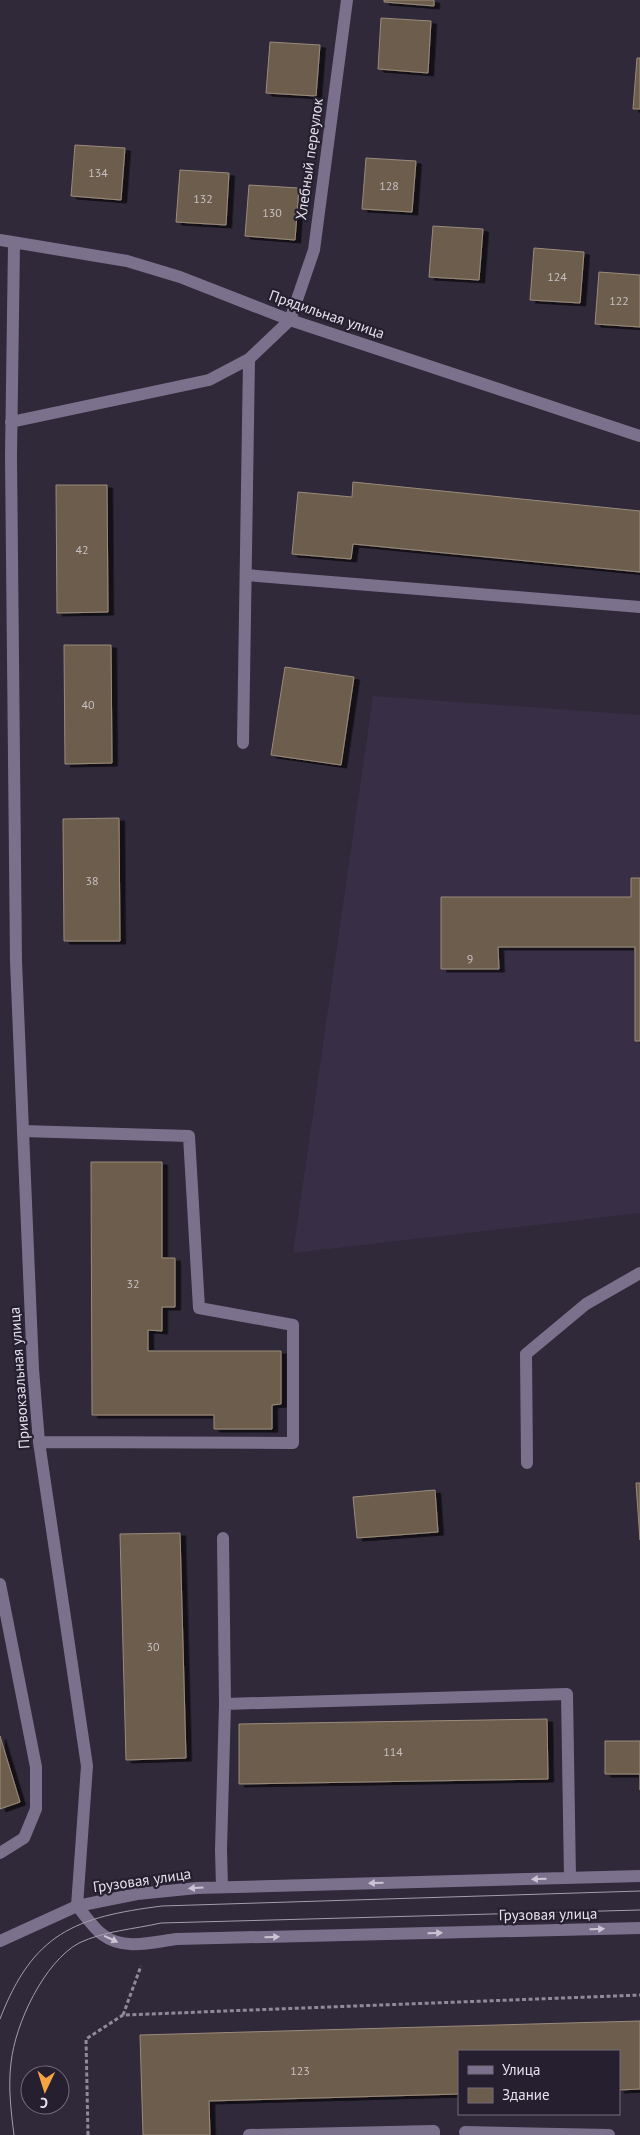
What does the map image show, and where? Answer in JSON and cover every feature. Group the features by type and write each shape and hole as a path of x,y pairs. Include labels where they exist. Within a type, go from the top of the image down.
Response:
{"street":[{"name":"Хлебный переулок","path":"290,320 314,250 347,0"},
{"name":"Прядильная улица","path":"0,240 14,244 127,261 180,277 290,320 640,436"},
{"name":"Привокзальная улица","path":"14,244 10,422 5,456 16,961 33,1369 39,1442 87,1766 77,1906"},
{"path":"10,422 209,380 249,359 290,320"},
{"path":"244,743 249,359"},
{"path":"246,575 640,607"},
{"path":"23,1131 189,1136 199,1308 293,1325 293,1443 39,1442"},
{"path":"527,1463 526,1354 586,1304 640,1273"},
{"path":"222,1887 221,1850 225,1704 223,1538"},
{"path":"0,1584 36,1767 36,1809 24,1838 0,1853"},
{"path":"225,1704 567,1694 570,1878"},
{"name":"Грузовая улица","path":"640,1876 222,1887 137,1894 77,1906 102,1935 116,1943 134,1944 176,1939 640,1928"},
{"path":"0,1941 77,1906"},
{"path":"249,2135 434,2132 434,2135"},
{"path":"465,2132 609,2135"}],"path":[{"path":"88,2135 86,2039 123,2015 640,1995"}],"shaded area":[{"path":"373,696 640,715 640,1213 293,1253"}],"building":[{"path":"384,0 434,0 434,6 384,2"},
{"path":"381,18 431,21 428,73 378,69"},
{"path":"270,42 320,45 316,96 266,93"},
{"path":"637,58 640,58 640,109 633,109"},
{"path":"75,145 125,148 121,200 71,196"},
{"path":"366,158 416,161 412,212 362,209"},
{"path":"180,170 229,173 226,225 176,222"},
{"path":"249,185 299,188 295,240 245,236"},
{"path":"433,226 483,229 479,280 429,277"},
{"path":"534,248 584,252 580,303 530,300"},
{"path":"599,272 640,275 640,327 595,324"},
{"path":"353,482 640,511 640,572 353,544 351,559 292,554 298,492 352,497"},
{"path":"56,485 107,485 108,612 57,613"},
{"path":"64,645 111,645 112,763 65,764"},
{"path":"285,667 354,677 341,765 271,755"},
{"path":"119,818 120,941 64,941 63,819"},
{"path":"631,878 640,878 640,1041 635,1041 635,947 498,947 499,969 441,969 441,897 631,897"},
{"path":"91,1162 162,1162 162,1258 175,1258 175,1307 162,1307 162,1331 148,1330 148,1351 281,1351 281,1404 272,1405 272,1429 214,1429 214,1415 92,1415"},
{"path":"636,1483 640,1483 640,1540"},
{"path":"435,1490 438,1532 357,1538 353,1497"},
{"path":"180,1533 186,1758 126,1760 120,1534"},
{"path":"547,1719 548,1779 239,1784 239,1724"},
{"path":"0,1736 20,1802 0,1809"},
{"path":"605,1741 640,1741 640,1774 605,1774"},
{"path":"640,2021 640,2089 620,2090 620,2050 458,2050 458,2094 209,2101 210,2135 143,2135 140,2035"}],"tram line":[{"path":"0,2019 13,1990 27,1967 43,1948 61,1934 81,1924 131,1910 162,1906 640,1891"},
{"path":"14,2135 10,2099 10,2072 18,2030 33,1995 54,1964 66,1952 89,1939 109,1933 161,1923 640,1910"}]}
